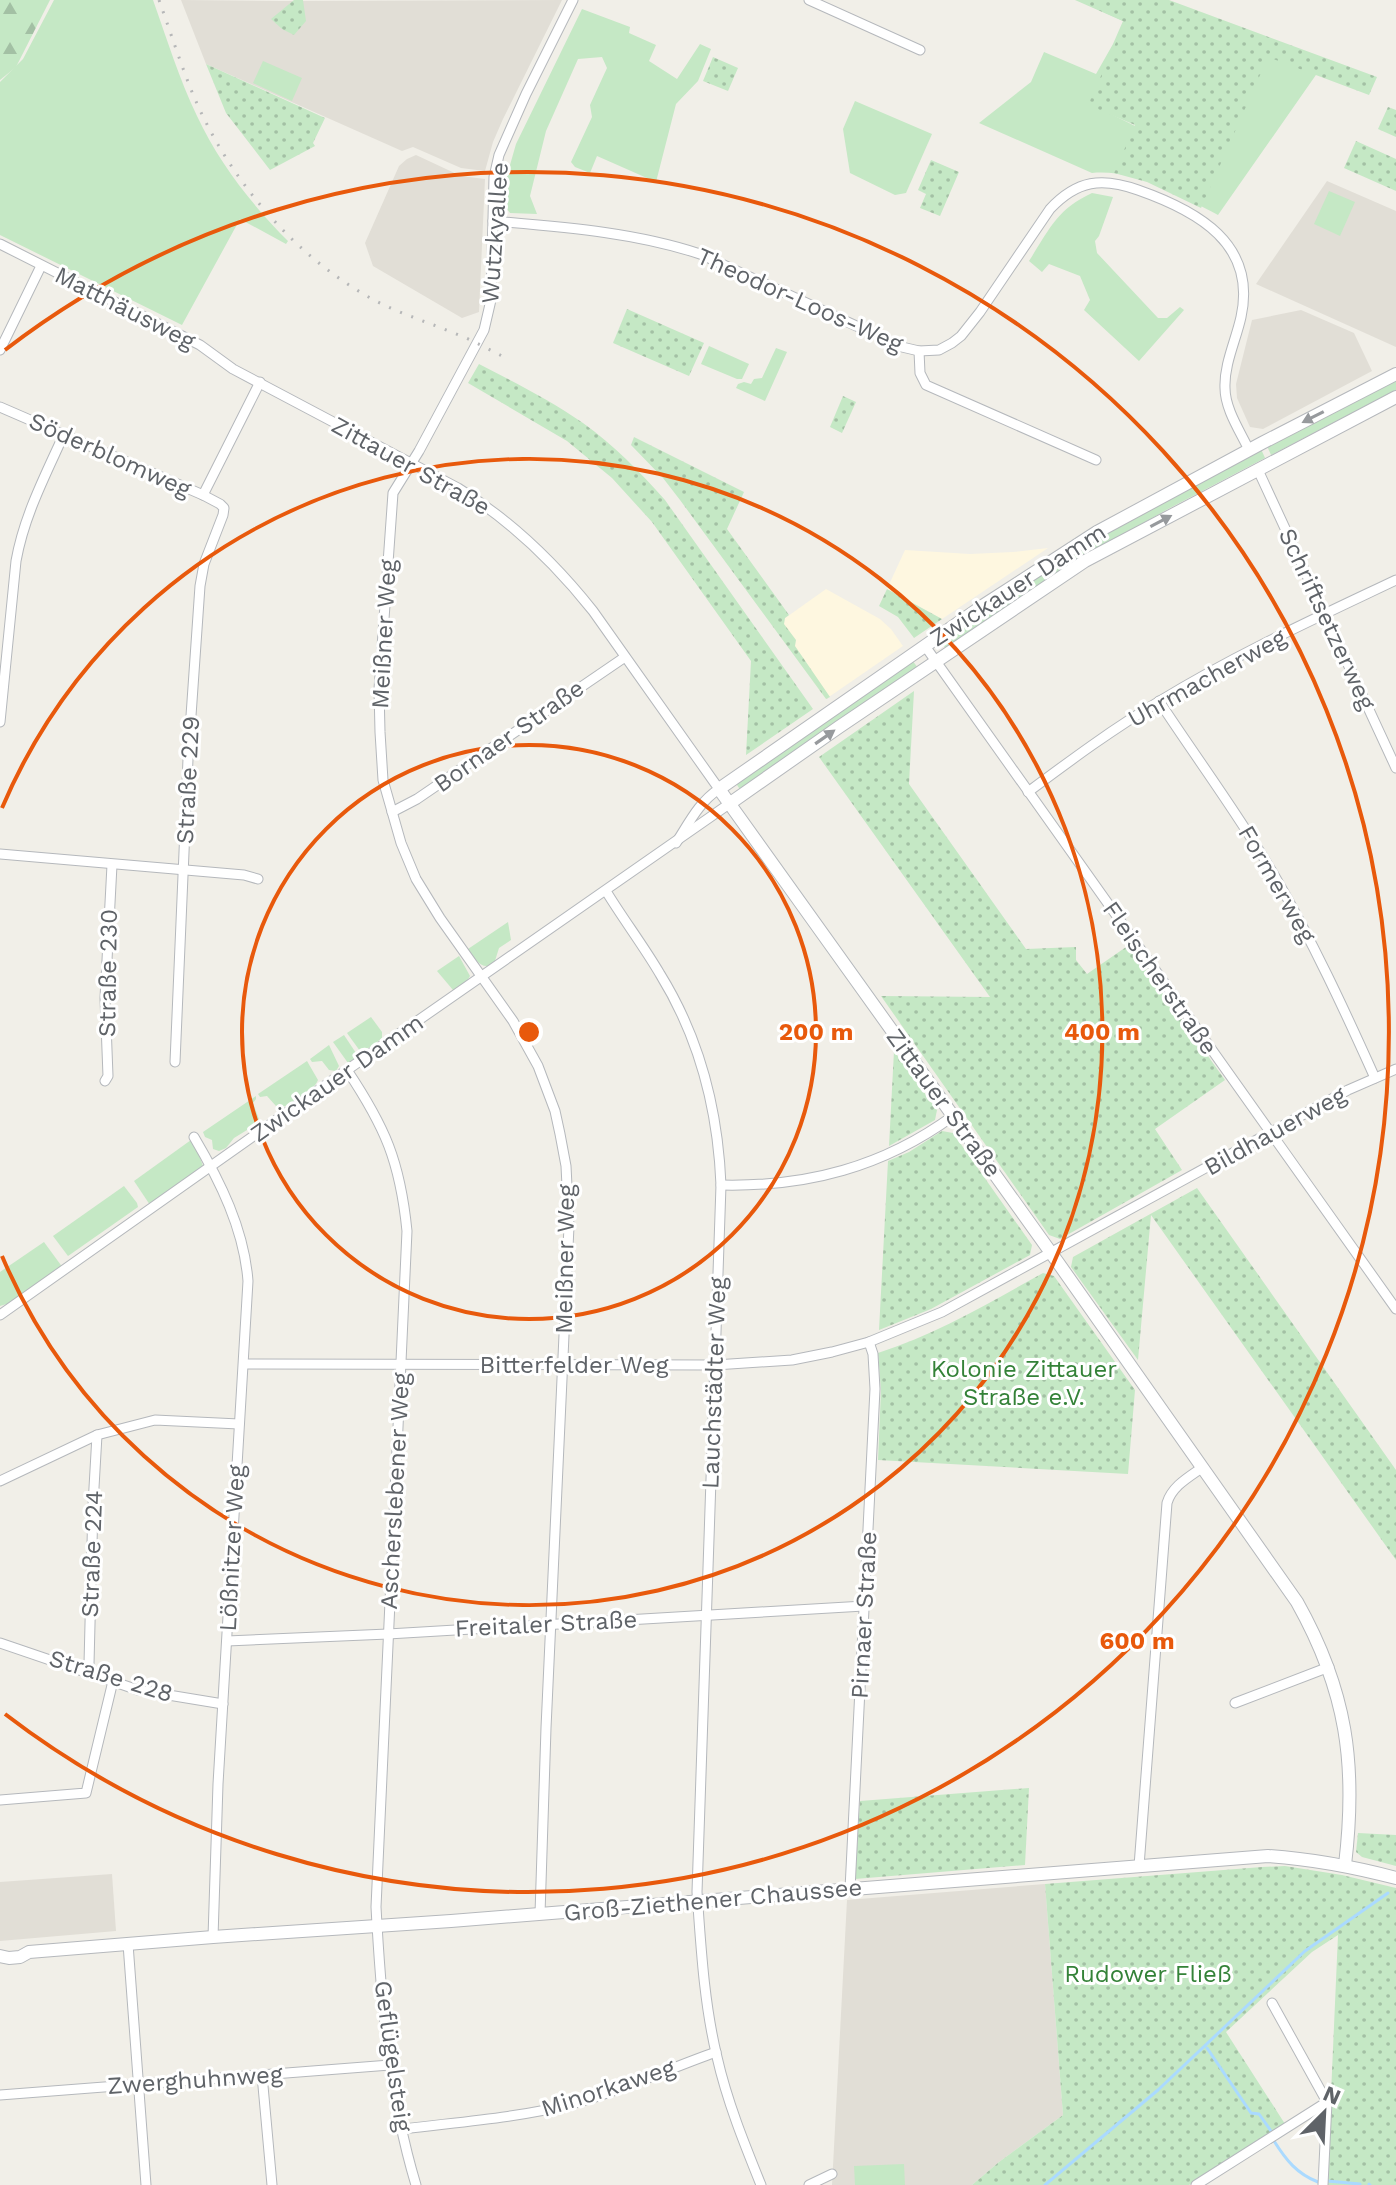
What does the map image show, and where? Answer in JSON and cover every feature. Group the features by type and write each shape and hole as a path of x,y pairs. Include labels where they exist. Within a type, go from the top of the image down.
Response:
{"street":[{"name":"Wutzkyallee","path":"411,464 468,363 488,316 494,177 502,147 573,0"},
{"path":"809,0 920,50"},
{"name":"Theodor-Loos-Weg","path":"493,221 636,238 681,248 892,343 919,351 939,350 961,336 1050,209 1071,190 1105,182 1134,189 1201,220 1233,250 1238,261 1243,277 1244,301 1225,387 1227,401 1249,450"},
{"name":"Matthäusweg","path":"0,244 200,345 246,376"},
{"path":"0,350 41,266"},
{"path":"919,351 920,373 926,385 1096,460"},
{"name":"Zwickauer Damm","path":"676,843 706,797 1097,532 1396,374"},
{"name":"Zittauer Straße","path":"246,376 484,504 533,543 572,584 1297,1602 1315,1634 1338,1695 1348,1751 1350,1803 1345,1865"},
{"path":"203,495 260,382"},
{"name":"Zwickauer Damm","path":"0,1315 729,804 1085,561 1396,397"},
{"name":"Söderblomweg","path":"0,407 220,504"},
{"path":"0,722 20,540 27,515 64,434"},
{"name":"Meißner Weg","path":"411,464 391,501 379,689 383,780 401,843 416,879 513,1021 538,1066 555,1111 566,1166 569,1204 544,1755 540,1914"},
{"name":"Schriftsetzerweg","path":"1258,470 1396,768"},
{"name":"Straße 229","path":"175,1062 188,759 200,586 204,564 223,515 224,508 220,504"},
{"name":"Uhrmacherweg","path":"1028,792 1159,701 1239,656 1396,580"},
{"name":"Fleischerstraße","path":"925,646 1396,1309"},
{"name":"Bornaer Straße","path":"392,812 417,799 625,657"},
{"name":"Formerweg","path":"1159,701 1273,873 1339,998 1375,1078"},
{"path":"0,854 244,875 258,879"},
{"name":"Straße 230","path":"105,1081 108,1076 105,998 112,865"},
{"name":"Lauchstädter Weg","path":"606,891 662,976 686,1025 701,1066 717,1133 721,1185 698,1902 703,1972 716,2052 733,2113 761,2185"},
{"name":"Bildhauerweg","path":"1156,1197 1348,1090 1396,1069"},
{"name":"Ascherslebener Weg","path":"347,1070 382,1128 396,1163 407,1231 376,1926"},
{"path":"721,1185 796,1182 834,1173 907,1146 953,1116"},
{"path":"194,1137 211,1165"},
{"name":"Lößnitzer Weg","path":"211,1165 233,1214 247,1267 213,1937"},
{"name":"Bitterfelder Weg","path":"244,1364 715,1365 792,1360 869,1342 942,1312 1156,1197"},
{"name":"Pirnaer Straße","path":"850,1889 875,1389 873,1354 869,1342"},
{"path":"0,1481 97,1435 155,1420 239,1424"},
{"name":"Straße 224","path":"88,1673 97,1435"},
{"path":"1139,1866 1167,1503 1175,1488 1203,1467"},
{"name":"Freitaler Straße","path":"227,1641 864,1606"},
{"name":"Straße 228","path":"0,1643 138,1690 223,1704"},
{"path":"1235,1703 1329,1667"},
{"path":"0,1800 86,1793 113,1681"},
{"name":"Groß-Ziethener Chaussee","path":"0,1955 9,1958 29,1952 213,1937 1268,1856 1345,1865 1396,1878"},
{"name":"Geflügelsteig","path":"376,1926 390,2065 416,2185"},
{"path":"128,1944 146,2185"},
{"path":"1272,2003 1327,2102 1323,2185"},
{"name":"Minorkaweg","path":"403,2129 570,2104 716,2052"},
{"name":"Zwerghuhnweg","path":"0,2095 390,2065"},
{"path":"262,2075 272,2185"},
{"path":"1196,2185 1327,2102"},
{"path":"809,2185 832,2174"}],"shaded area":[{"path":"181,0 562,0 503,119 485,171 461,168 413,147 402,151 206,64"},
{"path":"416,155 461,176 485,179 479,312 462,318 373,266 365,243 399,166"},
{"path":"1327,181 1396,211 1396,347 1256,284"},
{"path":"1301,310 1354,333 1372,371 1263,429 1250,427 1237,398 1236,384 1252,320"},
{"path":"1048,548 942,619 887,589 905,550 970,554"},
{"path":"826,589 880,619 903,646 826,699 774,626"},
{"path":"112,1874 116,1931 0,1941 0,1882"},
{"path":"1045,1884 1063,2115 972,2185 832,2185 847,1900"}],"green space":[{"path":"0,0 50,0 16,67 0,80"},
{"path":"54,0 153,0 184,88 215,150 237,183 288,241 286,244 240,219 182,325 0,235 0,82 23,59"},
{"path":"294,0 303,0 306,21 294,35 271,19"},
{"path":"1075,0 1169,0 1377,77 1369,95 1268,57 1201,208 1147,182 1114,173 1135,125 1088,105 1125,22"},
{"path":"1077,0 1150,14 1105,111 1153,135 1200,26 1318,72 1218,215 1141,179 1092,173 979,123 1031,82 1044,52 1096,74 1123,21"},
{"path":"582,9 630,27 629,33 656,45 649,61 677,79 700,44 711,49 698,81 676,104 656,182 597,156 590,173 571,162 592,117 590,105 607,68 602,57 578,59 546,131 530,196 537,214 510,213 504,205 506,179 516,144"},
{"path":"713,57 738,68 728,91 703,81"},
{"path":"263,61 302,78 292,101 253,83"},
{"path":"206,64 325,118 313,143 315,146 270,170 226,113"},
{"path":"855,101 932,134 906,193 895,195 850,173 843,129"},
{"path":"1388,107 1396,110 1396,137 1378,129"},
{"path":"1356,141 1396,159 1396,191 1344,168"},
{"path":"931,160 959,172 940,216 920,208 926,194 918,190"},
{"path":"1329,191 1355,202 1340,236 1314,224"},
{"path":"1092,193 1113,197 1095,241 1097,253 1158,318 1167,318 1180,307 1184,310 1139,361 1084,310 1090,300 1080,276 1049,264 1042,272 1029,261 1062,213"},
{"path":"627,309 704,343 689,376 613,343"},
{"path":"709,346 749,364 742,379 701,364"},
{"path":"776,348 787,352 765,401 736,388 738,384 751,384 754,379 762,378"},
{"path":"479,364 583,423 636,469 665,500 813,709 746,755 751,661 652,522 612,478 567,441 468,383"},
{"path":"1396,378 1396,390 1271,455 1267,446"},
{"path":"843,396 856,402 842,433 830,427"},
{"path":"634,437 744,492 727,529 789,615 784,624 796,640 795,646 830,697 826,699 663,478 631,445"},
{"path":"1261,449 1265,458 1082,558 946,649 940,640 1112,529 1133,520 1132,517"},
{"path":"887,589 942,619 914,638 898,617 879,606"},
{"path":"912,660 918,668 741,791 735,782"},
{"path":"914,691 909,784 1026,949 1076,947 1076,960 1087,974 1129,945 1225,1080 1155,1129 1182,1170 1060,1239 1049,1235 881,996 990,997 819,757"},
{"path":"508,922 511,940 499,948 494,964 482,965 468,949"},
{"path":"459,956 470,976 453,990 437,971"},
{"path":"371,1017 382,1032 382,1038 360,1051 347,1033"},
{"path":"344,1035 358,1056 348,1063 333,1042"},
{"path":"329,1045 339,1066 336,1071 329,1070 322,1061 312,1062 310,1059"},
{"path":"894,1051 937,1110 935,1120 889,1146"},
{"path":"307,1061 318,1080 307,1093 281,1108 267,1096 260,1097 258,1094"},
{"path":"256,1096 253,1103 260,1122 234,1138 226,1148 219,1151 213,1149 212,1140 205,1137 203,1132"},
{"name":"Kolonie Zittauer Straße e.V.","path":"942,1131 953,1133 1032,1245 1030,1255 931,1309 879,1330 888,1161"},
{"path":"191,1140 203,1166 150,1205 134,1181"},
{"path":"124,1186 138,1207 68,1256 53,1236"},
{"path":"1197,1188 1396,1470 1396,1560 1151,1215 1138,1360 1071,1267 1073,1257"},
{"path":"44,1242 63,1268 10,1303 0,1306 0,1272"},
{"name":"Kolonie Zittauer Straße e.V.","path":"1043,1273 1054,1276 1135,1390 1128,1474 878,1460 881,1390 878,1353 942,1327"},
{"path":"1029,1788 1025,1865 855,1879 860,1801"},
{"path":"1358,1833 1396,1835 1396,1866 1362,1857 1356,1852"},
{"name":"Rudower Fließ","path":"1285,1866 1396,1888 1396,2185 1327,2185 1338,1935 1312,1952 1226,2032 1285,2124 1189,2185 972,2185 1063,2115 1045,1884"},
{"path":"904,2164 905,2185 855,2185 854,2166"}],"waterway":[{"name":"Rudower Fließ","path":"1045,2185 1158,2090 1305,1951 1388,1893"},
{"path":"1207,2048 1251,2113 1259,2114 1271,2131"},
{"path":"1274,2141 1293,2166 1318,2182"},
{"path":"1327,2181 1360,2184"}],"railway":[{"path":"159,0 207,124 244,184 290,237 316,261 374,300 465,337 502,356"}]}
